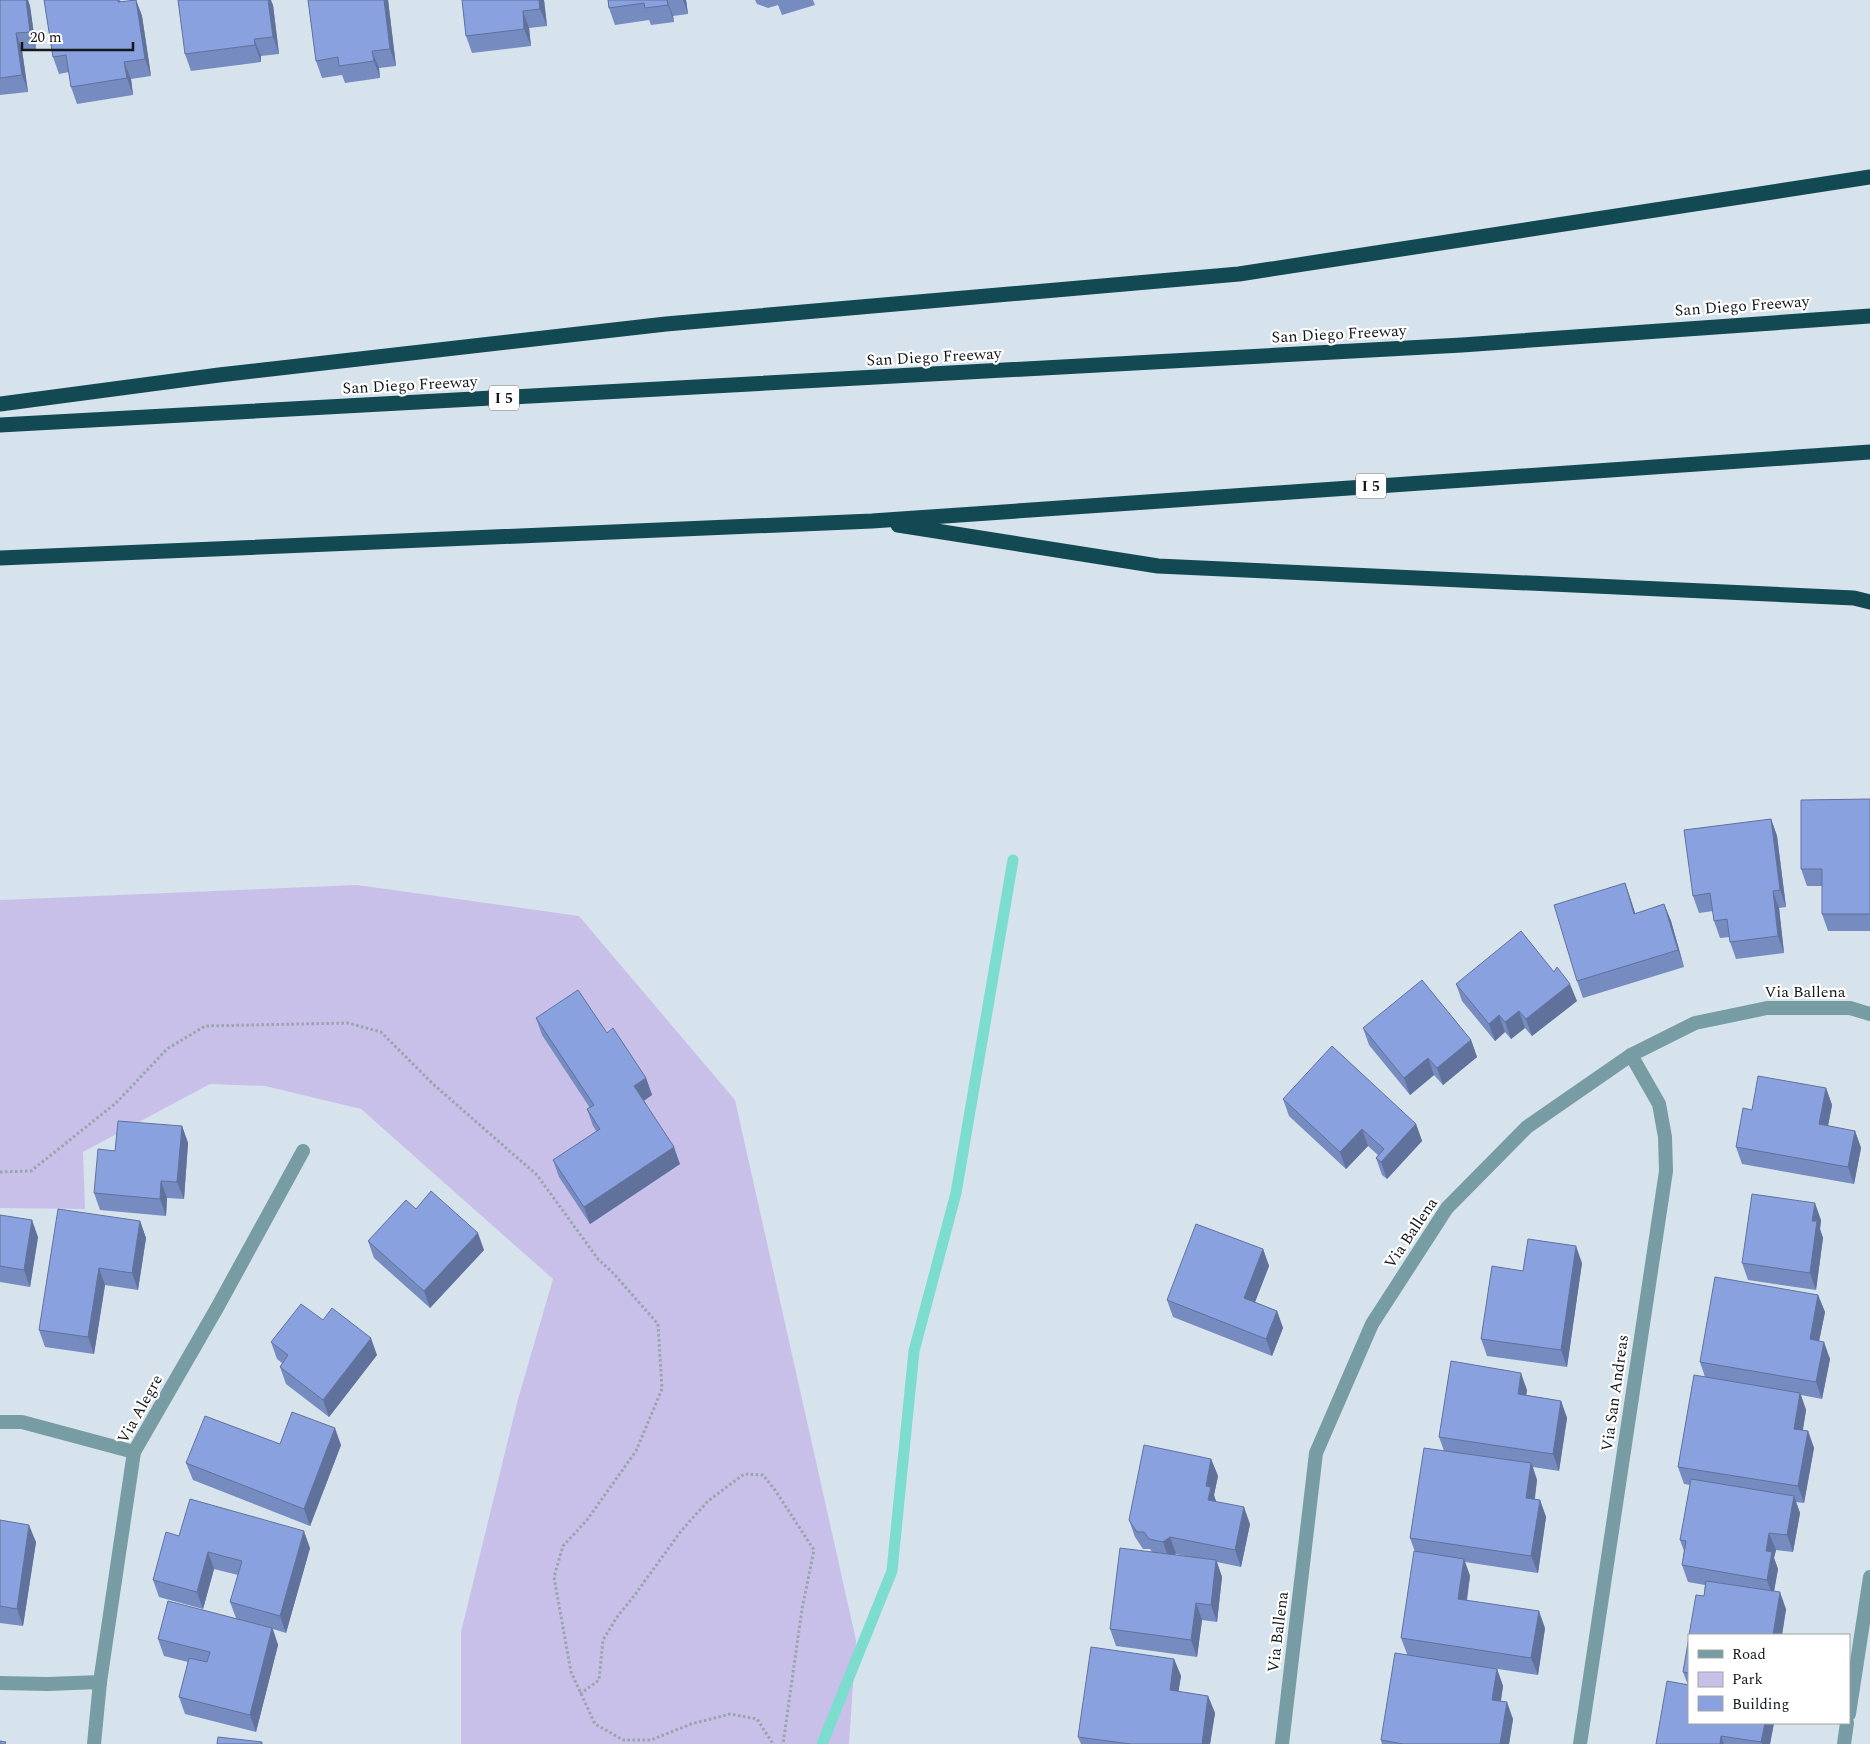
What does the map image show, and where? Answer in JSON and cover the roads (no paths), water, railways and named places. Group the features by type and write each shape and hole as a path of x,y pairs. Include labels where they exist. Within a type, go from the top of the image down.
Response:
{"highway":[{"path":"0,404 219,375 666,324 1239,274 1870,177"},
{"name":"San Diego Freeway","path":"0,425 1452,345 1870,314"},
{"name":"I 5","path":"0,558 872,521 1870,452"},
{"path":"872,521 1158,566 1854,598 1870,602"}],"street":[{"name":"Via Ballena","path":"1282,1744 1316,1453 1372,1324 1447,1208 1526,1127 1631,1055 1695,1022 1767,1008 1850,1008 1870,1014"},
{"name":"Via San Andreas","path":"1580,1744 1666,1171 1665,1137 1660,1104 1631,1055"},
{"name":"Via Alegre","path":"94,1744 100,1682 134,1452 217,1308 303,1151"},
{"path":"0,1422 22,1422 134,1452"},
{"path":"1850,1707 1870,1577"},
{"path":"0,1683 100,1682"},
{"path":"1844,1744 1847,1724"}],"waterway":[{"path":"822,1744 892,1571 914,1351 956,1193 1013,860"}]}
